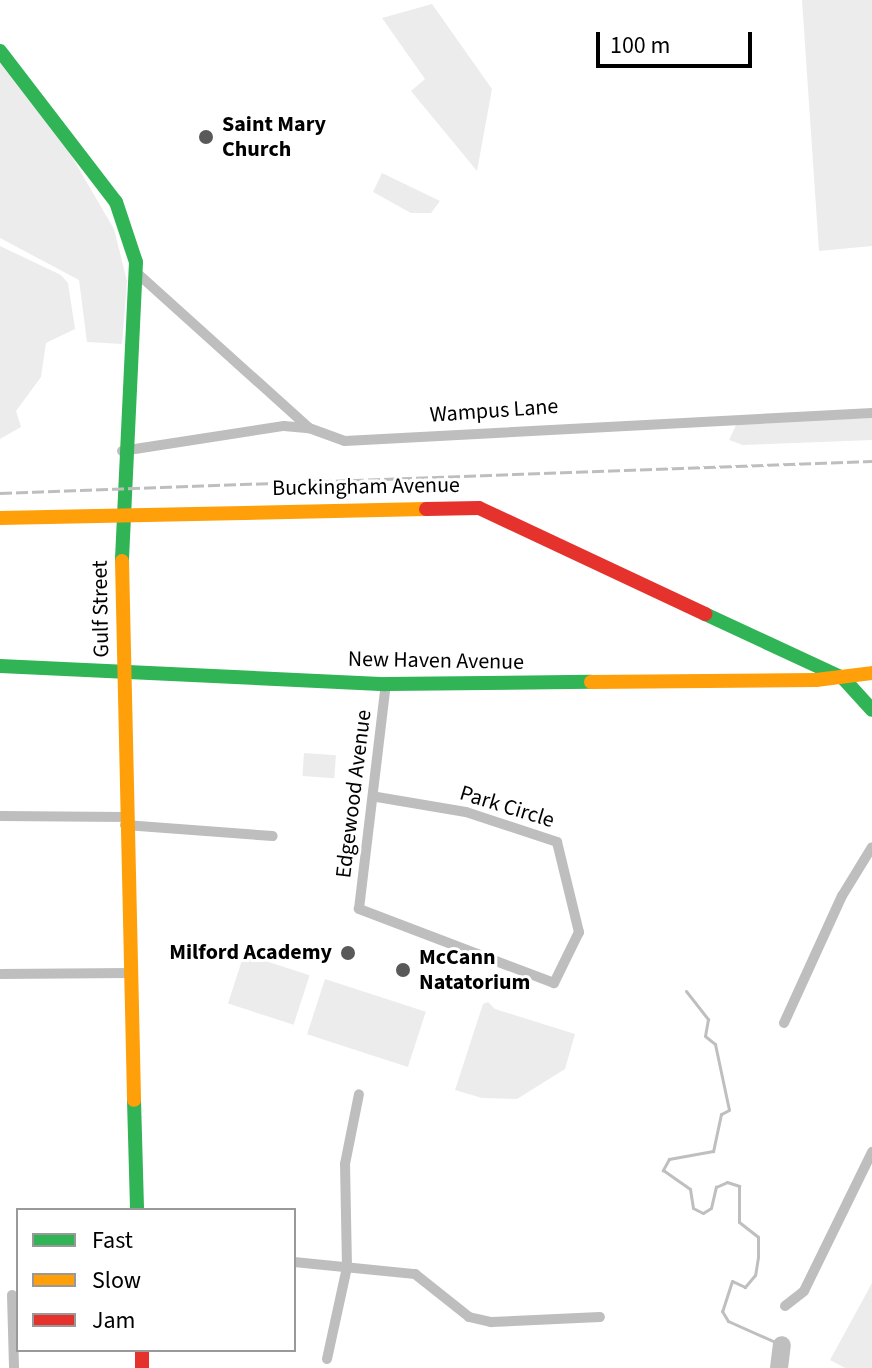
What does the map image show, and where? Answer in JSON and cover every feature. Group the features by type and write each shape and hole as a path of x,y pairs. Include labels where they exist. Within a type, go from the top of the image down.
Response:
{"street":[{"name":"Gulf Street","path":"0,51 116,202 137,273 122,451 121,514 125,821 137,1208"},
{"path":"137,273 309,428"},
{"name":"Wampus Lane","path":"122,451 260,428 309,428 345,441 872,413"},
{"name":"Buckingham Avenue","path":"0,518 479,508 843,678 872,710"},
{"name":"New Haven Avenue","path":"0,666 386,684 843,678 872,673"},
{"name":"Edgewood Avenue","path":"359,909 377,797 386,684"},
{"name":"Park Circle","path":"359,909 554,983 579,932 557,842 466,812 377,797"},
{"path":"0,816 125,821 273,836"},
{"path":"784,1023 842,896 872,847"},
{"path":"0,974 131,973"},
{"path":"327,1359 347,1267 345,1164 359,1094"},
{"path":"785,1306 804,1291 872,1152"},
{"path":"296,1262 420,1276 469,1317 491,1322 600,1317"},
{"path":"0,1296 15,1294 14,1368"}],"shaded area":[{"path":"802,0 872,0 872,246 819,251"},
{"path":"432,4 492,89 477,171 411,91 425,79 382,18"},
{"path":"0,63 65,145 114,229 127,281 122,344 87,342 79,280 0,238"},
{"path":"382,173 440,201 431,213 411,213 373,192"},
{"path":"0,246 61,275 68,283 75,329 46,343 41,377 16,411 21,427 0,439"},
{"path":"872,418 872,440 743,445 729,440 737,423"},
{"path":"304,753 336,755 334,778 302,776"},
{"path":"244,954 310,975 294,1025 228,1003"},
{"path":"325,979 426,1012 408,1067 307,1034"},
{"path":"488,1002 495,1009 575,1034 565,1069 517,1099 482,1098 455,1090 483,1004"},
{"path":"872,1283 872,1368 845,1368 830,1360"}],"waterway":[{"path":"686,991 708,1019 705,1036 715,1044 729,1110 721,1114 713,1151 669,1159 663,1170 690,1189 693,1208 703,1213 711,1208 716,1187 727,1182 739,1186 739,1222 758,1237 758,1257 755,1275 745,1287 732,1281 722,1311 728,1321 782,1345"},
{"path":"779,1368 782,1345"}],"railway":[{"path":"0,493 872,461"}],"traffic: fast":[{"path":"0,51 116,202 136,262 122,561"},
{"path":"705,614 843,678 872,710"},
{"path":"0,666 386,684 591,682"},
{"path":"134,1100 137,1208"}],"traffic: slow":[{"path":"0,518 426,509"},
{"path":"122,561 134,1100"},
{"path":"591,682 816,680 872,673"}],"traffic: jam":[{"path":"426,509 479,508 705,614"},
{"path":"142,1352 142,1368"}],"place":[{"name":"Saint Mary Church","path":"206,137"},
{"name":"Milford Academy","path":"348,953"},
{"name":"McCann Natatorium","path":"403,970"}]}
